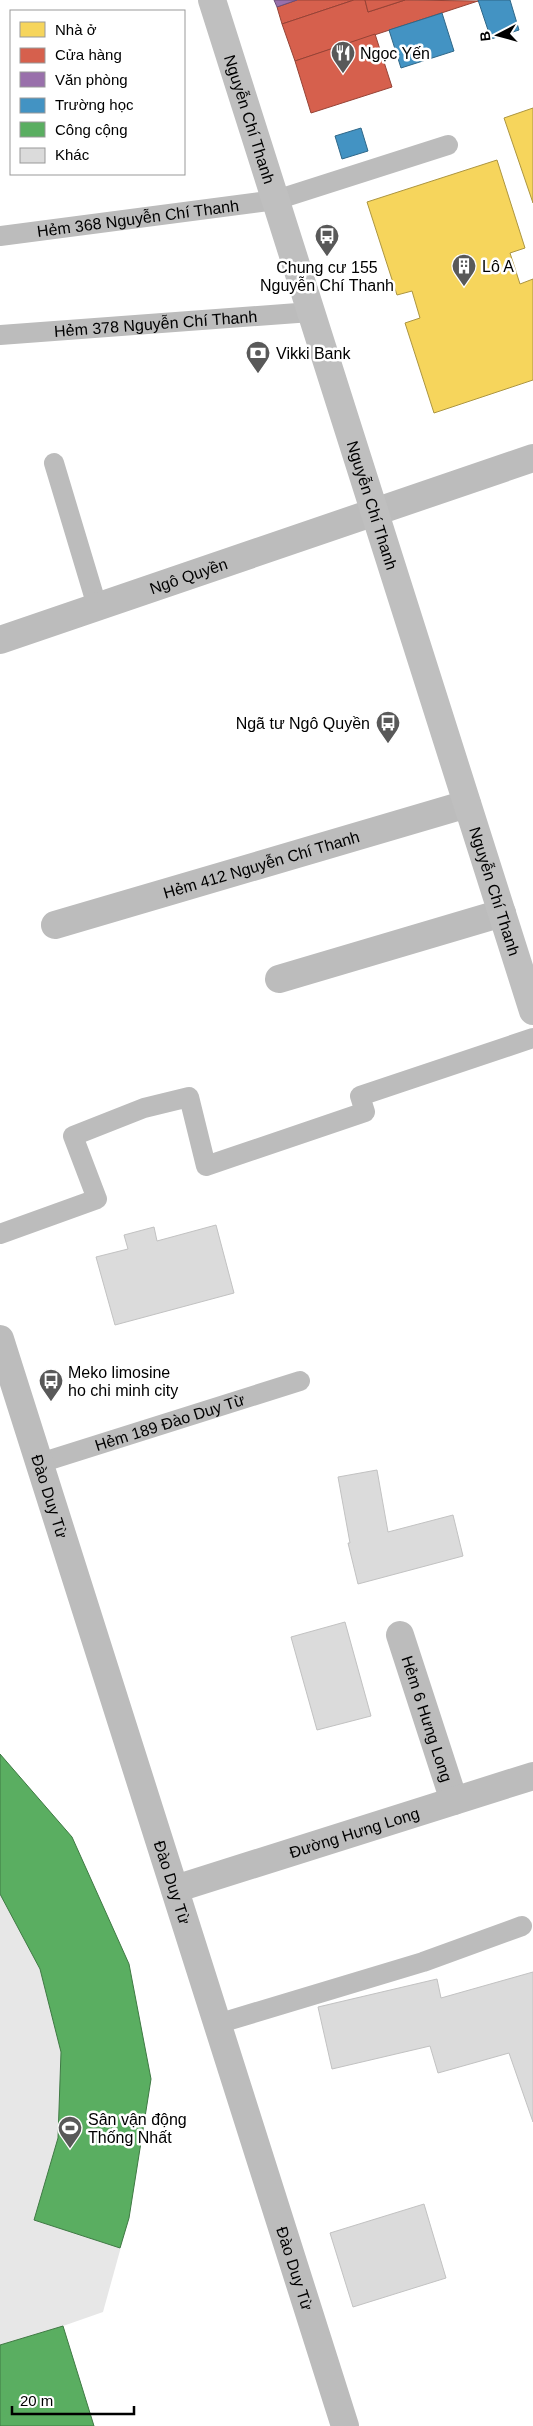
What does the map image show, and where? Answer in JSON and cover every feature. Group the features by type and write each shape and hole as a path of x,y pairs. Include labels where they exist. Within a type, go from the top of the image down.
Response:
{"main road":[{"name":"Nguyễn Chí Thanh","path":"212,0 533,1011"}],"street":[{"name":"Ngô Quyền","path":"0,640 533,458"},
{"name":"Hẻm 412 Nguyễn Chí Thanh","path":"55,925 467,804"},
{"path":"279,978 502,912"},
{"name":"Đào Duy Từ","path":"0,1339 345,2426"},
{"name":"Hẻm 6 Hưng Long","path":"400,1635 454,1801"},
{"name":"Đường Hưng Long","path":"175,1889 533,1776"}],"lane":[{"name":"Hẻm 368 Nguyễn Chí Thanh","path":"0,236 276,200 448,145"},
{"name":"Hẻm 378 Nguyễn Chí Thanh","path":"0,335 311,312"},
{"path":"54,463 97,606"},
{"path":"0,1234 97,1200 73,1136 144,1108 189,1097 206,1166 365,1112 360,1096 533,1038"},
{"name":"Hẻm 189 Đào Duy Từ","path":"40,1463 300,1381"},
{"path":"217,2024 423,1962 522,1926"}],"shaded area":[{"name":"Sân vận động Thống Nhất","path":"0,1754 72,1837 129,1964 151,2079 129,2218 103,2312 63,2326 94,2426 0,2426"}],"building: Nhà ở":[{"path":"533,108 533,203 504,118"},
{"name":"Lô A","path":"497,160 525,248 510,253 520,284 533,279 533,380 434,413 405,323 420,318 412,291 397,295 367,202"}],"building: Cửa hàng":[{"path":"297,0 354,0 282,24 277,7"},
{"path":"354,0 365,0 368,12 405,0 478,1 295,61 282,24"},
{"path":"365,0 405,0 368,12"},
{"name":"Ngọc Yến","path":"375,34 392,87 311,113 295,61"}],"building: Văn phòng":[{"path":"274,0 297,0 277,7"}],"building: Trường học":[{"path":"478,0 510,0 519,30 491,39"},
{"path":"442,13 454,51 401,68 389,30"},
{"path":"361,128 368,151 342,159 335,136"}],"building: Công cộng":[{"path":"0,1754 72,1837 129,1964 151,2079 129,2218 120,2248 34,2220 58,2138 61,2052 40,1969 0,1894"},
{"path":"63,2326 94,2426 0,2426 0,2345"}],"building: Khác":[{"path":"216,1225 234,1293 115,1325 96,1257 128,1249 124,1235 154,1227 157,1241"},
{"path":"377,1470 388,1532 453,1515 463,1556 358,1584 348,1543 350,1543 338,1477"},
{"path":"345,1622 371,1716 317,1730 291,1637"},
{"path":"533,1972 533,2122 509,2053 438,2073 430,2046 332,2069 318,2007 437,1979 441,1998"},
{"path":"424,2204 446,2278 353,2307 330,2233"}],"place":[{"name":"Ngọc Yến","path":"343,74"},
{"name":"Chung cư 155 Nguyễn Chí Thanh","path":"327,257"},
{"name":"Lô A","path":"464,287"},
{"name":"Vikki Bank","path":"258,374"},
{"name":"Ngã tư Ngô Quyền","path":"388,744"},
{"name":"Meko limosine ho chi minh city","path":"51,1402"},
{"name":"Sân vận động Thống Nhất","path":"70,2149"}]}
